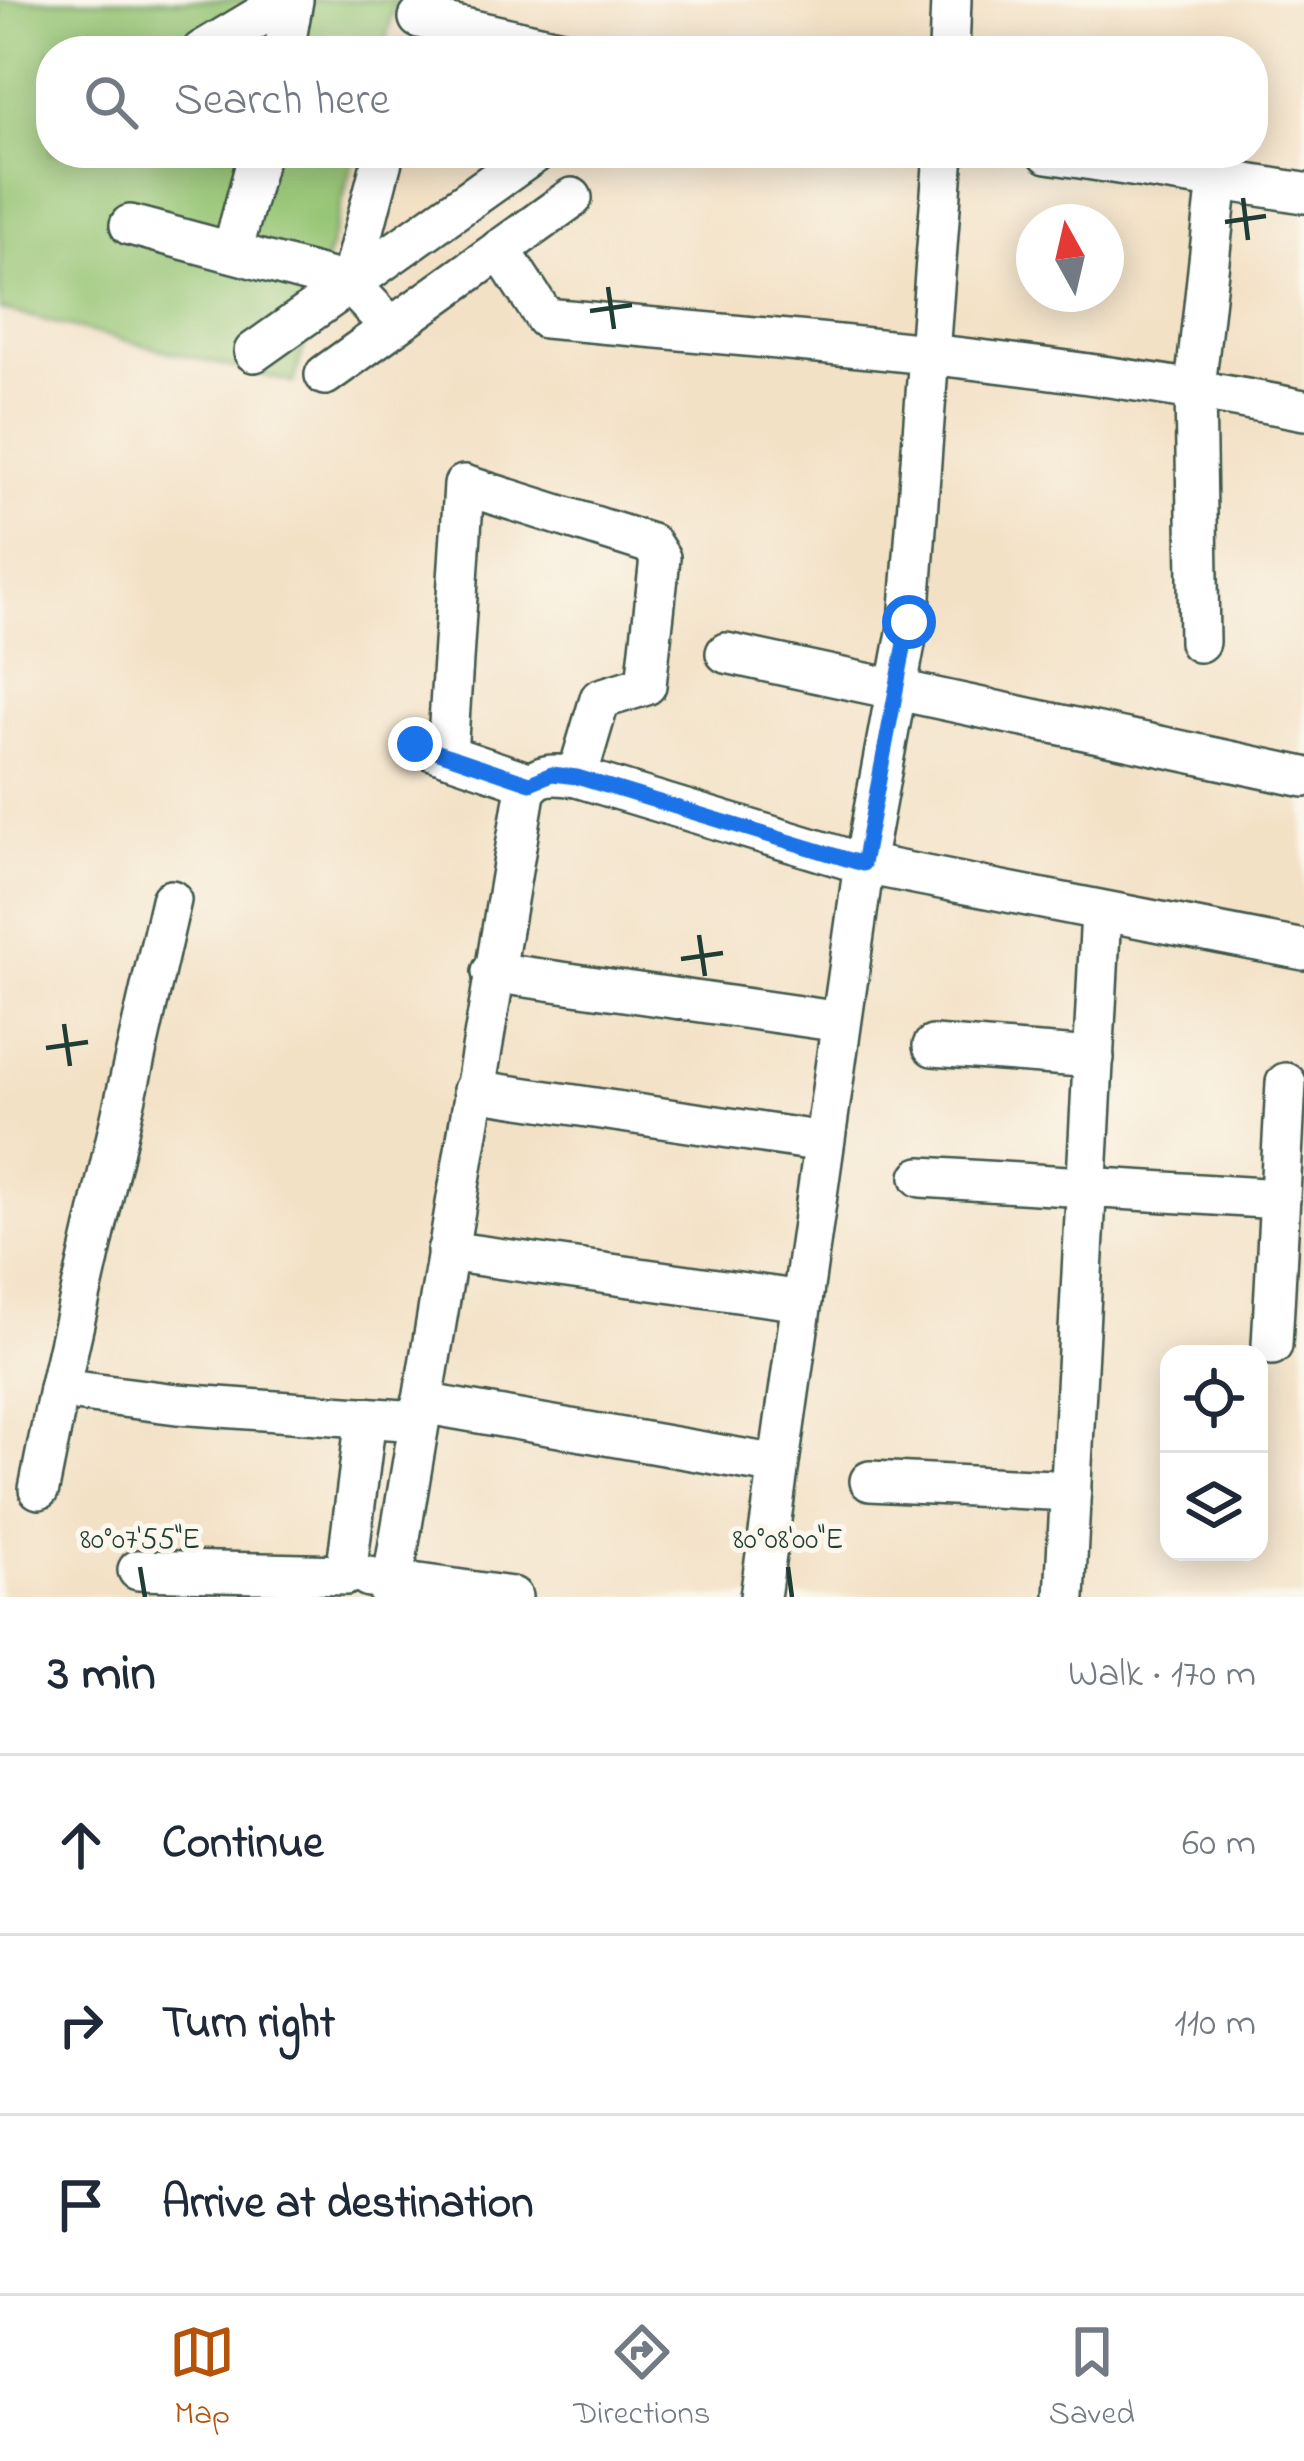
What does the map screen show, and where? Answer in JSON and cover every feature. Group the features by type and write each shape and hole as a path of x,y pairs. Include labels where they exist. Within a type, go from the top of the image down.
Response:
{"street":[{"path":"228,36 290,0"},
{"path":"286,36 290,0"},
{"path":"950,36 951,0"},
{"path":"418,23 487,36"},
{"path":"232,251 255,168"},
{"path":"350,284 380,168"},
{"path":"254,352 514,168"},
{"path":"760,1597 863,864 909,622 943,168"},
{"path":"1146,168 1304,193"},
{"path":"1198,642 1195,388 1218,179"},
{"path":"325,375 572,198"},
{"path":"130,225 350,284 392,327"},
{"path":"500,249 545,318 927,352 1195,388 1304,410"},
{"path":"530,783 431,750 464,484 651,544 660,558 646,685 600,699 577,777"},
{"path":"726,653 1304,778"},
{"path":"392,1588 492,972 524,793 530,783 552,774 577,777 863,864 1304,950"},
{"path":"39,1489 171,900"},
{"path":"1065,1597 1101,912"},
{"path":"492,972 841,1022"},
{"path":"933,1046 1094,1058"},
{"path":"1272,1345 1289,1295 1280,1198 1293,1148 1286,1083"},
{"path":"473,1090 824,1142"},
{"path":"922,1177 1280,1198"},
{"path":"447,1252 802,1301"},
{"path":"59,1389 366,1418 420,1412 778,1466"},
{"path":"345,1586 366,1418"},
{"path":"870,1480 1071,1491"},
{"path":"138,1570 512,1597"}],"green space":[{"path":"0,0 396,0 387,36 36,36 36,168 351,168 294,383 0,309"}],"route":[{"path":"415,744 530,783 552,774 577,777 863,864 909,622"}]}
